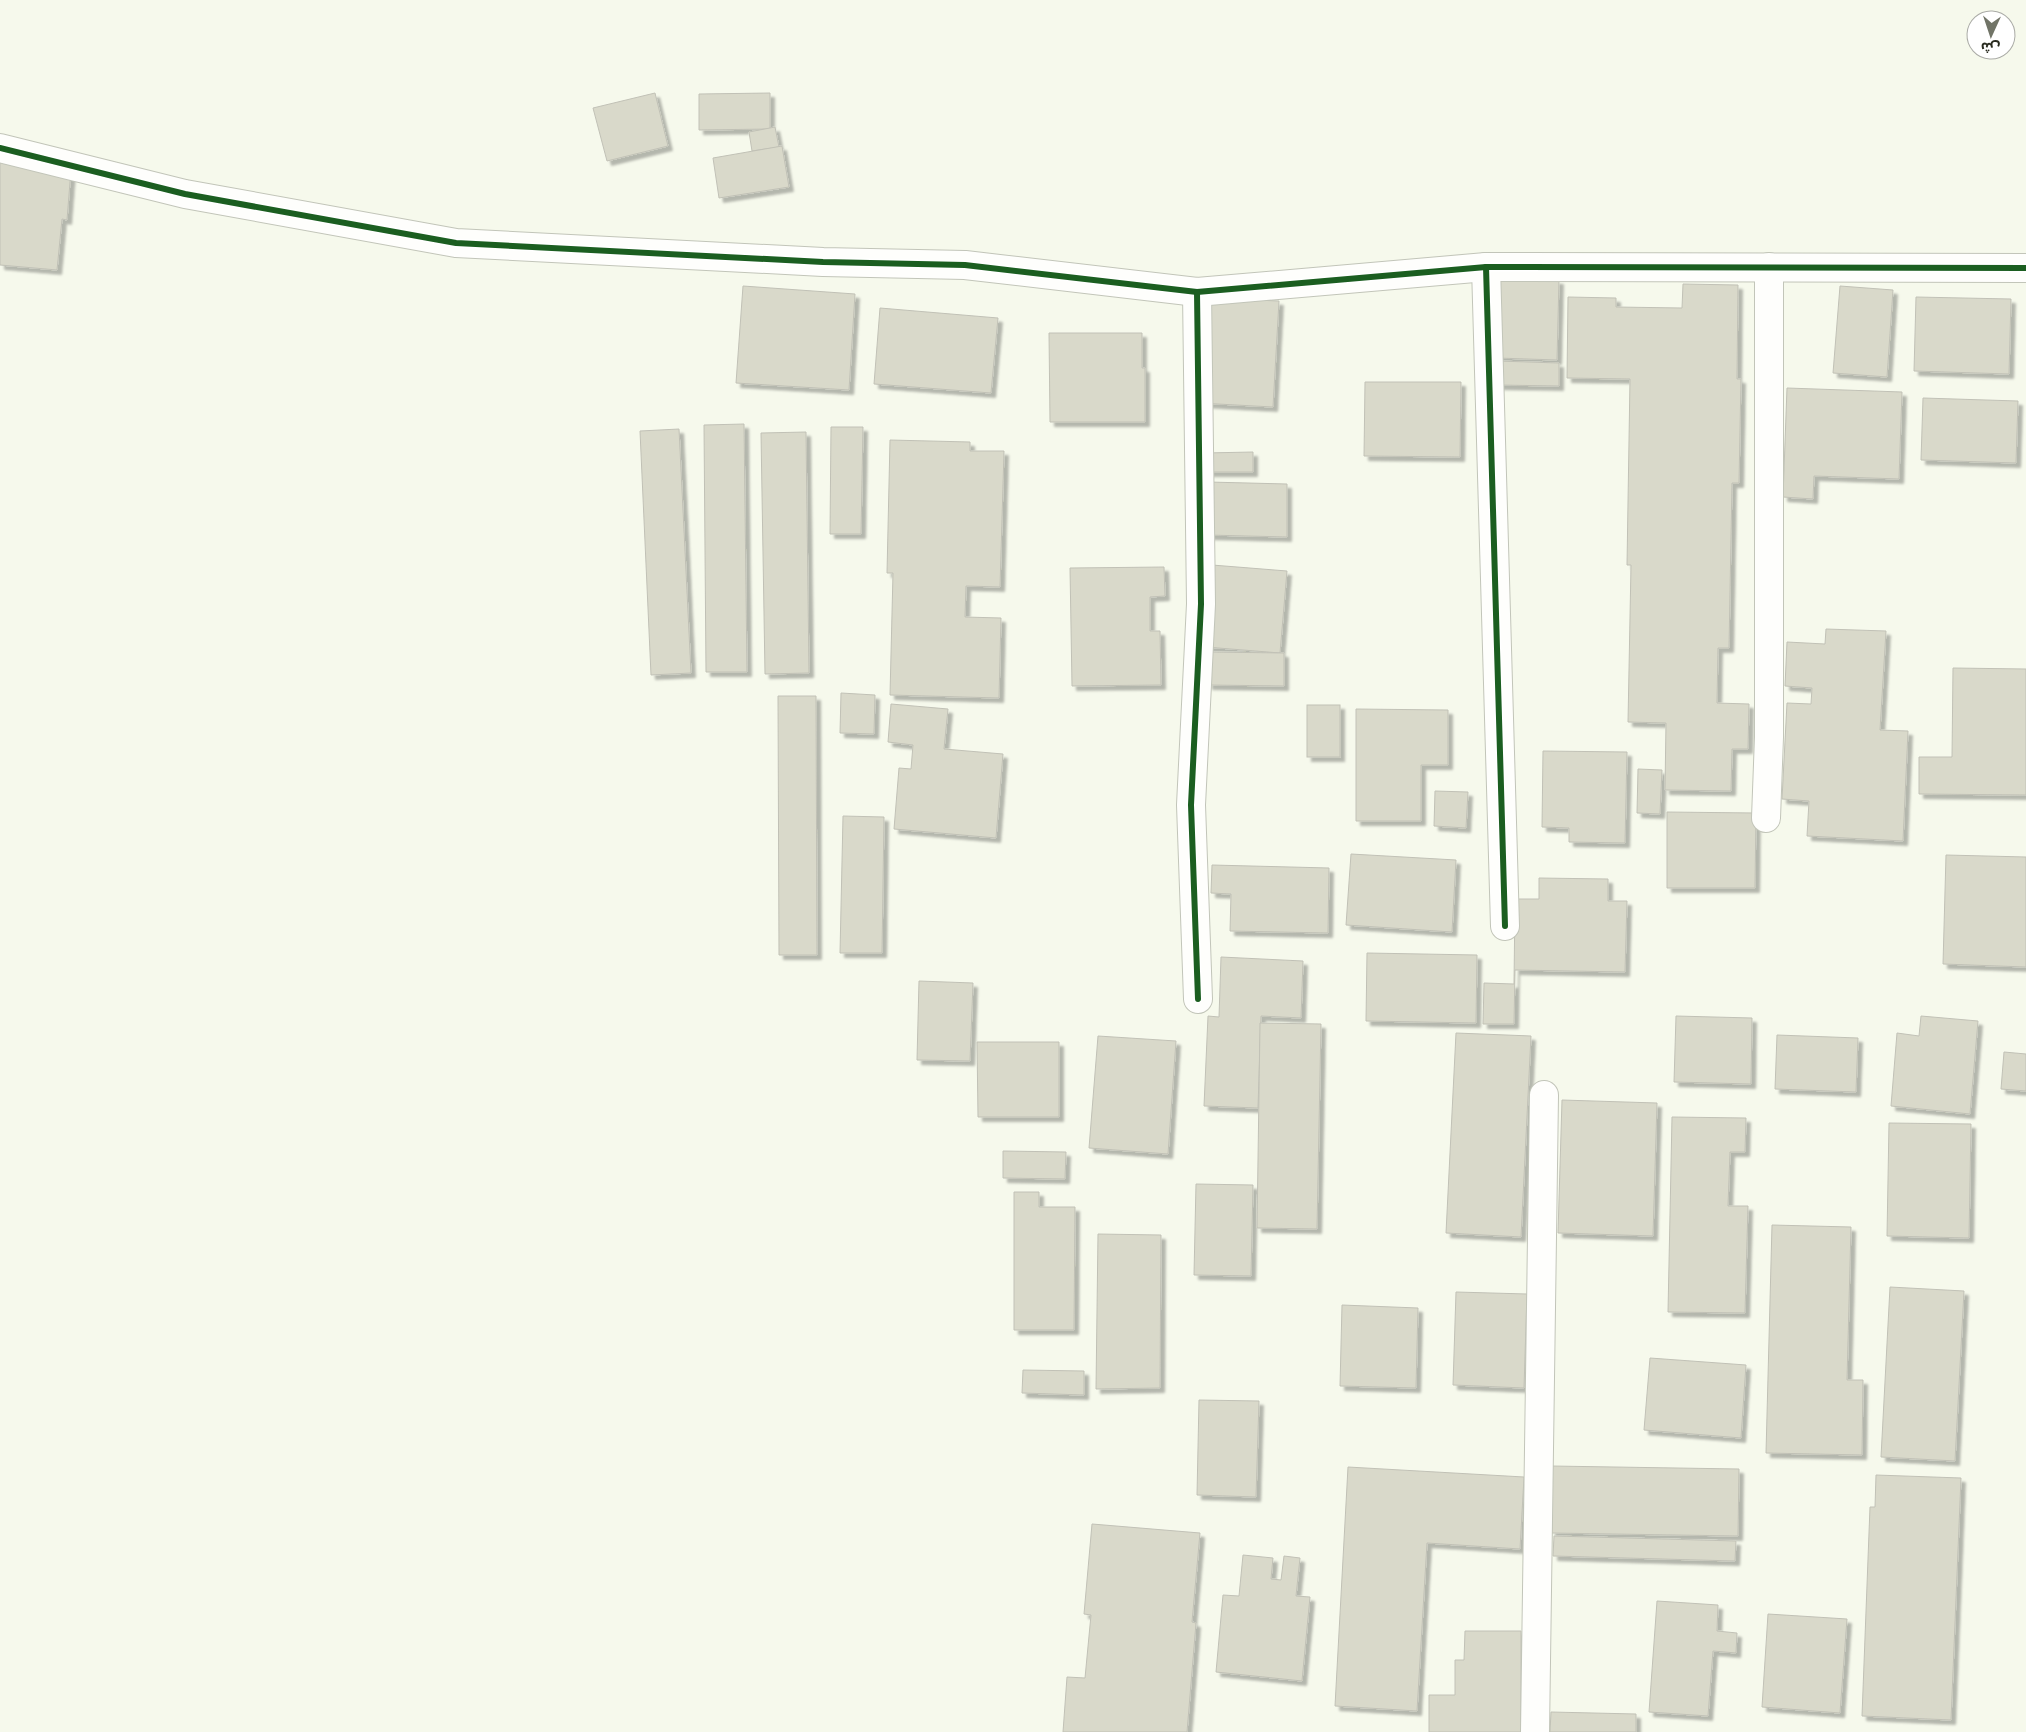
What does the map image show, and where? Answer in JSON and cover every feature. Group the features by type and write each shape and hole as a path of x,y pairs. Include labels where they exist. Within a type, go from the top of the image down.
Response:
{"street":[{"path":"0,148 185,194 456,243 824,262 965,265 1197,292 1486,267 2026,268"},
{"path":"1486,267 1505,926"},
{"path":"1766,818 1769,737 1769,267"},
{"path":"1197,292 1201,604 1191,805 1198,999"},
{"path":"1534,1732 1544,1095"}],"building":[{"path":"655,93 668,146 607,161 593,108"},
{"path":"770,93 770,129 699,130 699,94"},
{"path":"775,127 779,147 752,151 749,132"},
{"path":"782,146 789,187 719,198 713,158"},
{"path":"0,151 72,157 67,220 62,219 57,270 0,265"},
{"path":"1499,278 1559,280 1557,360 1497,358"},
{"path":"1683,284 1738,285 1737,379 1741,379 1739,483 1732,483 1729,648 1718,648 1717,703 1749,704 1748,749 1732,749 1731,791 1665,790 1666,723 1628,722 1631,565 1627,565 1630,379 1567,378 1568,297 1616,298 1616,307 1682,308"},
{"path":"743,286 855,294 849,390 736,383"},
{"path":"1840,286 1893,290 1887,377 1833,373"},
{"path":"1916,297 2011,299 2009,374 1914,371"},
{"path":"1204,298 1279,301 1273,407 1199,403"},
{"path":"880,308 998,318 991,393 874,384"},
{"path":"1049,333 1142,333 1142,368 1145,368 1145,422 1050,422"},
{"path":"1497,361 1559,363 1559,386 1496,385"},
{"path":"1365,382 1461,382 1460,457 1364,456"},
{"path":"1787,388 1902,392 1899,479 1814,476 1813,499 1783,497"},
{"path":"1923,398 2018,401 2016,463 1921,460"},
{"path":"744,424 747,672 706,672 704,425"},
{"path":"831,427 863,427 861,534 830,534"},
{"path":"679,429 691,673 651,675 640,431"},
{"path":"806,432 809,673 765,674 761,433"},
{"path":"890,440 970,442 970,451 1004,451 1000,587 966,586 965,617 1001,618 999,698 890,695 893,573 887,573"},
{"path":"1253,452 1253,472 1204,472 1204,453"},
{"path":"1208,482 1287,484 1287,537 1207,535"},
{"path":"1212,565 1287,571 1280,653 1206,647"},
{"path":"1164,567 1165,596 1150,597 1150,631 1160,631 1161,685 1072,686 1070,568"},
{"path":"1826,629 1886,631 1880,730 1908,731 1903,841 1807,836 1809,801 1782,799 1787,703 1811,704 1812,688 1785,686 1787,642 1825,644"},
{"path":"1208,652 1284,653 1284,686 1208,685"},
{"path":"1953,668 2026,669 2026,795 1919,794 1919,757 1952,757"},
{"path":"841,693 875,695 874,734 840,733"},
{"path":"778,696 816,696 817,955 779,955"},
{"path":"891,704 948,709 944,749 1003,754 996,838 894,829 899,768 911,769 913,745 888,742"},
{"path":"1307,705 1340,705 1340,757 1307,757"},
{"path":"1356,709 1448,710 1448,765 1421,765 1421,821 1356,821"},
{"path":"1543,751 1627,752 1625,843 1569,842 1569,828 1542,827"},
{"path":"1638,769 1662,770 1660,814 1637,813"},
{"path":"1435,791 1468,792 1466,828 1434,826"},
{"path":"1667,812 1756,813 1755,888 1667,888"},
{"path":"843,816 884,817 882,953 840,953"},
{"path":"1351,854 1456,860 1452,932 1346,925"},
{"path":"1946,855 2026,857 2026,967 1943,964"},
{"path":"1212,865 1329,868 1328,933 1230,931 1231,894 1211,893"},
{"path":"1539,878 1608,879 1608,901 1627,901 1625,972 1515,970 1514,1024 1483,1024 1484,983 1514,984 1515,899 1539,899"},
{"path":"1367,953 1477,955 1476,1023 1366,1021"},
{"path":"1221,957 1303,961 1301,1018 1261,1016 1258,1108 1204,1106 1208,1016 1219,1017"},
{"path":"919,981 973,983 970,1061 917,1060"},
{"path":"1676,1016 1752,1018 1751,1084 1674,1082"},
{"path":"1921,1016 1978,1021 1970,1114 1891,1106 1897,1033 1919,1036"},
{"path":"1260,1023 1321,1024 1317,1229 1257,1228"},
{"path":"1456,1033 1531,1036 1521,1237 1446,1233"},
{"path":"1777,1035 1858,1038 1856,1092 1775,1089"},
{"path":"1098,1036 1176,1041 1168,1154 1089,1148"},
{"path":"977,1042 1059,1042 1059,1117 978,1117"},
{"path":"2004,1052 2026,1054 2026,1091 2001,1089"},
{"path":"1562,1100 1657,1103 1653,1236 1558,1233"},
{"path":"1672,1117 1746,1118 1745,1152 1730,1152 1728,1206 1748,1206 1745,1313 1668,1312"},
{"path":"1889,1123 1971,1124 1969,1238 1887,1236"},
{"path":"1003,1151 1066,1152 1065,1179 1003,1178"},
{"path":"1196,1184 1253,1185 1251,1276 1194,1275"},
{"path":"1014,1192 1039,1192 1039,1207 1075,1207 1074,1330 1014,1330"},
{"path":"1772,1225 1851,1227 1847,1380 1863,1380 1862,1455 1766,1453"},
{"path":"1098,1234 1161,1235 1160,1388 1096,1389"},
{"path":"1890,1287 1964,1291 1955,1461 1881,1457"},
{"path":"1456,1292 1527,1294 1524,1388 1453,1385"},
{"path":"1342,1305 1418,1308 1416,1388 1340,1386"},
{"path":"1650,1358 1746,1365 1741,1438 1644,1430"},
{"path":"1023,1370 1084,1371 1084,1395 1022,1393"},
{"path":"1199,1400 1259,1401 1256,1497 1197,1495"},
{"path":"1552,1466 1739,1469 1738,1536 1551,1533"},
{"path":"1348,1467 1524,1477 1520,1549 1427,1543 1417,1711 1335,1706"},
{"path":"1876,1475 1961,1478 1951,1720 1862,1716 1870,1507 1875,1507"},
{"path":"1092,1524 1200,1533 1192,1622 1196,1623 1187,1732 1063,1732 1067,1677 1085,1678 1091,1615 1084,1614"},
{"path":"1554,1536 1736,1541 1735,1561 1553,1556"},
{"path":"1243,1555 1273,1558 1271,1579 1281,1580 1284,1556 1300,1558 1296,1596 1310,1597 1302,1681 1216,1672 1223,1595 1239,1596"},
{"path":"1657,1601 1718,1605 1717,1631 1737,1633 1736,1653 1713,1651 1708,1716 1649,1712"},
{"path":"1768,1614 1847,1619 1840,1713 1762,1707"},
{"path":"1465,1631 1521,1631 1521,1732 1429,1732 1429,1695 1455,1695 1455,1660 1464,1660"},
{"path":"1551,1712 1636,1714 1636,1732 1550,1732"}],"cycle path":[{"path":"0,148 185,194 456,243 823,262 965,265 1197,292 1486,267 2026,268"},
{"path":"1486,267 1505,926"},
{"path":"1197,292 1201,604 1191,805 1198,999"}]}
